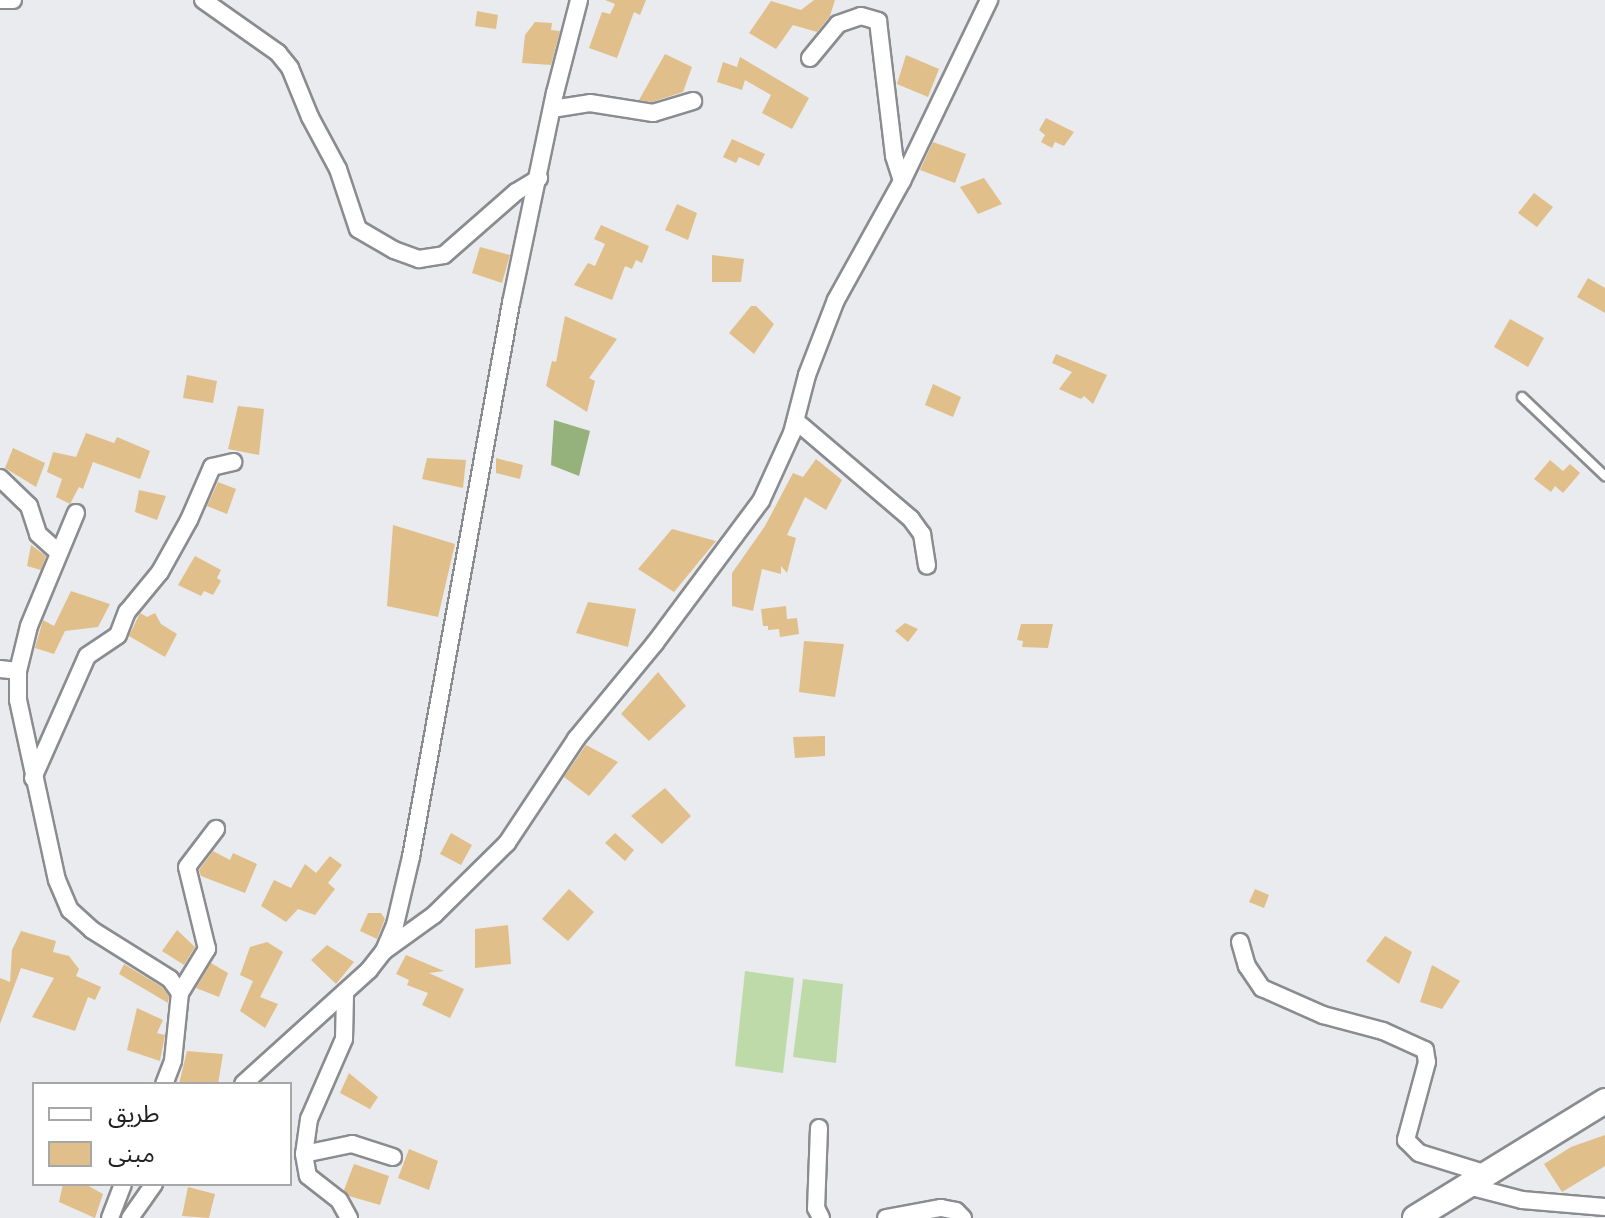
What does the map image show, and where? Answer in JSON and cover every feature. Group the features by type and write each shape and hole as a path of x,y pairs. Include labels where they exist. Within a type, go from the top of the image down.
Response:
{"main road":[{"path":"1415,1218 1605,1101"}],"street":[{"path":"0,0 13,0"},
{"path":"203,0 278,53 290,68 310,117 338,169 353,218 364,234 394,250 419,259 444,255 516,192 539,178"},
{"path":"245,1082 345,995 384,951 434,915 507,843 576,739 655,643 761,501 796,421 814,353 836,300 902,181 989,0"},
{"path":"384,951 395,925 411,857 463,559 552,109 578,1"},
{"path":"810,58 838,24 861,16 878,21 894,156 902,181"},
{"path":"552,109 590,103 653,113 693,101"},
{"path":"796,421 911,519 922,534 927,566"},
{"path":"33,778 87,656 118,635 127,612 160,572 189,520 212,467 233,462"},
{"path":"0,478 29,506 38,534 58,552"},
{"path":"76,513 29,626 18,671 18,700 33,778 57,880 70,910 92,930 170,979 180,993"},
{"path":"0,669 18,671"},
{"path":"165,1082 173,1061 180,993 207,949 187,867 216,829"},
{"path":"1240,942 1247,966 1262,988 1323,1015 1383,1031 1425,1050 1427,1062 1406,1140 1419,1153 1522,1200 1605,1207"},
{"path":"345,995 344,1039 309,1119 304,1154 308,1176 339,1200 349,1218"},
{"path":"819,1128 816,1208 821,1218"},
{"path":"304,1154 352,1144 393,1157"},
{"path":"110,1218 122,1186"},
{"path":"130,1218 153,1186"},
{"path":"886,1218 941,1208 956,1211 963,1218"}],"lane":[{"path":"1522,397 1605,476"}],"green space":[{"path":"554,420 590,431 579,476 551,465"},
{"path":"745,971 794,978 783,1073 735,1066"},
{"path":"803,979 843,984 836,1063 793,1057"}],"building":[{"path":"605,0 646,0 640,15 634,12 617,58 589,48 602,12 610,14 615,4"},
{"path":"814,0 835,0 830,16 817,32 793,25 776,49 749,33 771,1 801,10"},
{"path":"477,11 498,15 496,29 475,26"},
{"path":"535,22 552,23 551,30 560,31 551,65 522,63 525,35"},
{"path":"665,54 692,67 683,92 652,102 639,100"},
{"path":"906,55 939,69 928,97 897,84"},
{"path":"740,57 809,98 792,129 762,113 771,95 745,80 742,90 717,82 723,62 737,67"},
{"path":"1046,118 1074,132 1064,146 1055,142 1052,148 1041,142 1045,135 1039,130"},
{"path":"732,139 765,154 759,166 739,157 736,163 723,157"},
{"path":"933,142 966,154 955,183 920,170"},
{"path":"984,178 1002,204 978,214 960,187"},
{"path":"1534,193 1553,207 1537,227 1518,213"},
{"path":"677,204 697,213 688,240 665,230"},
{"path":"601,225 649,246 642,263 636,260 632,269 625,266 612,300 574,285 588,263 595,266 605,244 594,239"},
{"path":"480,247 510,255 502,283 472,273"},
{"path":"712,255 744,259 741,282 712,282"},
{"path":"1588,278 1605,288 1605,313 1577,297"},
{"path":"751,306 756,306 774,324 754,354 729,333"},
{"path":"565,316 617,339 589,378 595,381 587,412 546,386 552,361 556,362"},
{"path":"1510,319 1544,338 1528,367 1494,347"},
{"path":"1056,354 1107,375 1093,404 1084,396 1081,399 1059,389 1072,372 1052,363"},
{"path":"187,375 217,381 213,403 183,398"},
{"path":"933,384 961,397 953,417 925,405"},
{"path":"238,406 264,409 259,455 228,449"},
{"path":"86,433 114,443 117,437 150,451 140,479 93,462 83,489 79,487 70,504 56,497 62,479 47,472 53,452 76,457"},
{"path":"13,448 45,463 36,487 5,468"},
{"path":"427,458 466,460 463,488 422,479"},
{"path":"496,458 523,465 520,479 496,473"},
{"path":"816,459 842,480 826,510 805,497 787,535 796,538 787,573 781,566 781,574 762,569 753,611 732,606 732,573 765,526 793,473 803,477"},
{"path":"1550,460 1563,471 1570,464 1580,473 1563,493 1555,486 1551,492 1534,479"},
{"path":"218,482 236,489 227,514 207,506"},
{"path":"139,490 166,496 157,520 135,512"},
{"path":"393,525 455,544 438,617 387,606"},
{"path":"672,529 716,541 674,592 638,569"},
{"path":"31,545 46,556 41,570 27,566"},
{"path":"195,556 221,570 217,578 221,581 213,595 204,591 201,596 178,585"},
{"path":"71,591 110,604 98,627 65,631 54,654 35,648 43,620 54,626"},
{"path":"588,602 636,609 628,647 576,633"},
{"path":"786,606 787,619 797,618 799,634 780,637 779,629 768,630 768,626 763,626 761,609"},
{"path":"140,613 147,617 155,613 161,624 177,634 165,657 129,636"},
{"path":"905,623 918,629 908,642 895,631"},
{"path":"1021,624 1053,624 1048,648 1022,647 1023,641 1017,640"},
{"path":"804,641 844,644 835,697 799,692"},
{"path":"658,672 686,706 649,741 621,714"},
{"path":"825,736 825,756 795,758 793,737"},
{"path":"586,745 618,762 589,796 564,777"},
{"path":"665,788 691,816 662,844 631,816"},
{"path":"451,833 472,845 461,865 440,854"},
{"path":"615,833 634,850 625,861 605,843"},
{"path":"213,851 230,860 233,853 257,864 245,893 201,876 199,870"},
{"path":"330,856 342,865 328,883 335,889 315,915 298,909 286,922 261,906 274,880 291,888 305,864 316,873"},
{"path":"569,889 594,912 568,941 542,919"},
{"path":"1255,889 1269,895 1264,908 1249,902"},
{"path":"368,913 381,913 385,919 377,939 360,931"},
{"path":"508,925 511,964 475,968 475,929"},
{"path":"177,930 195,947 184,965 162,951"},
{"path":"21,931 56,941 53,952 69,956 79,969 76,976 101,987 95,1000 88,997 75,1031 32,1017 54,978 21,968 0,1024 0,978 10,982 12,950"},
{"path":"1385,936 1412,952 1399,984 1366,961"},
{"path":"267,942 283,952 260,997 278,1004 265,1028 240,1011 253,981 240,975 250,947"},
{"path":"327,945 354,962 336,984 311,960"},
{"path":"406,955 444,971 429,973 464,989 450,1018 422,1005 428,993 407,985 409,980 396,974"},
{"path":"211,963 228,973 219,997 196,988"},
{"path":"124,964 162,987 169,996 168,1003 119,974"},
{"path":"1432,965 1460,981 1442,1009 1420,1002"},
{"path":"137,1008 163,1020 157,1033 165,1035 160,1061 127,1050"},
{"path":"187,1051 223,1054 218,1082 179,1082"},
{"path":"349,1073 378,1097 370,1109 340,1093"},
{"path":"1605,1135 1605,1166 1562,1192 1544,1164 1571,1147"},
{"path":"409,1149 438,1161 429,1190 398,1178"},
{"path":"354,1164 389,1176 380,1205 349,1196 344,1190"},
{"path":"63,1186 89,1186 103,1194 95,1218 59,1202"},
{"path":"188,1187 215,1194 209,1218 182,1216"}]}
